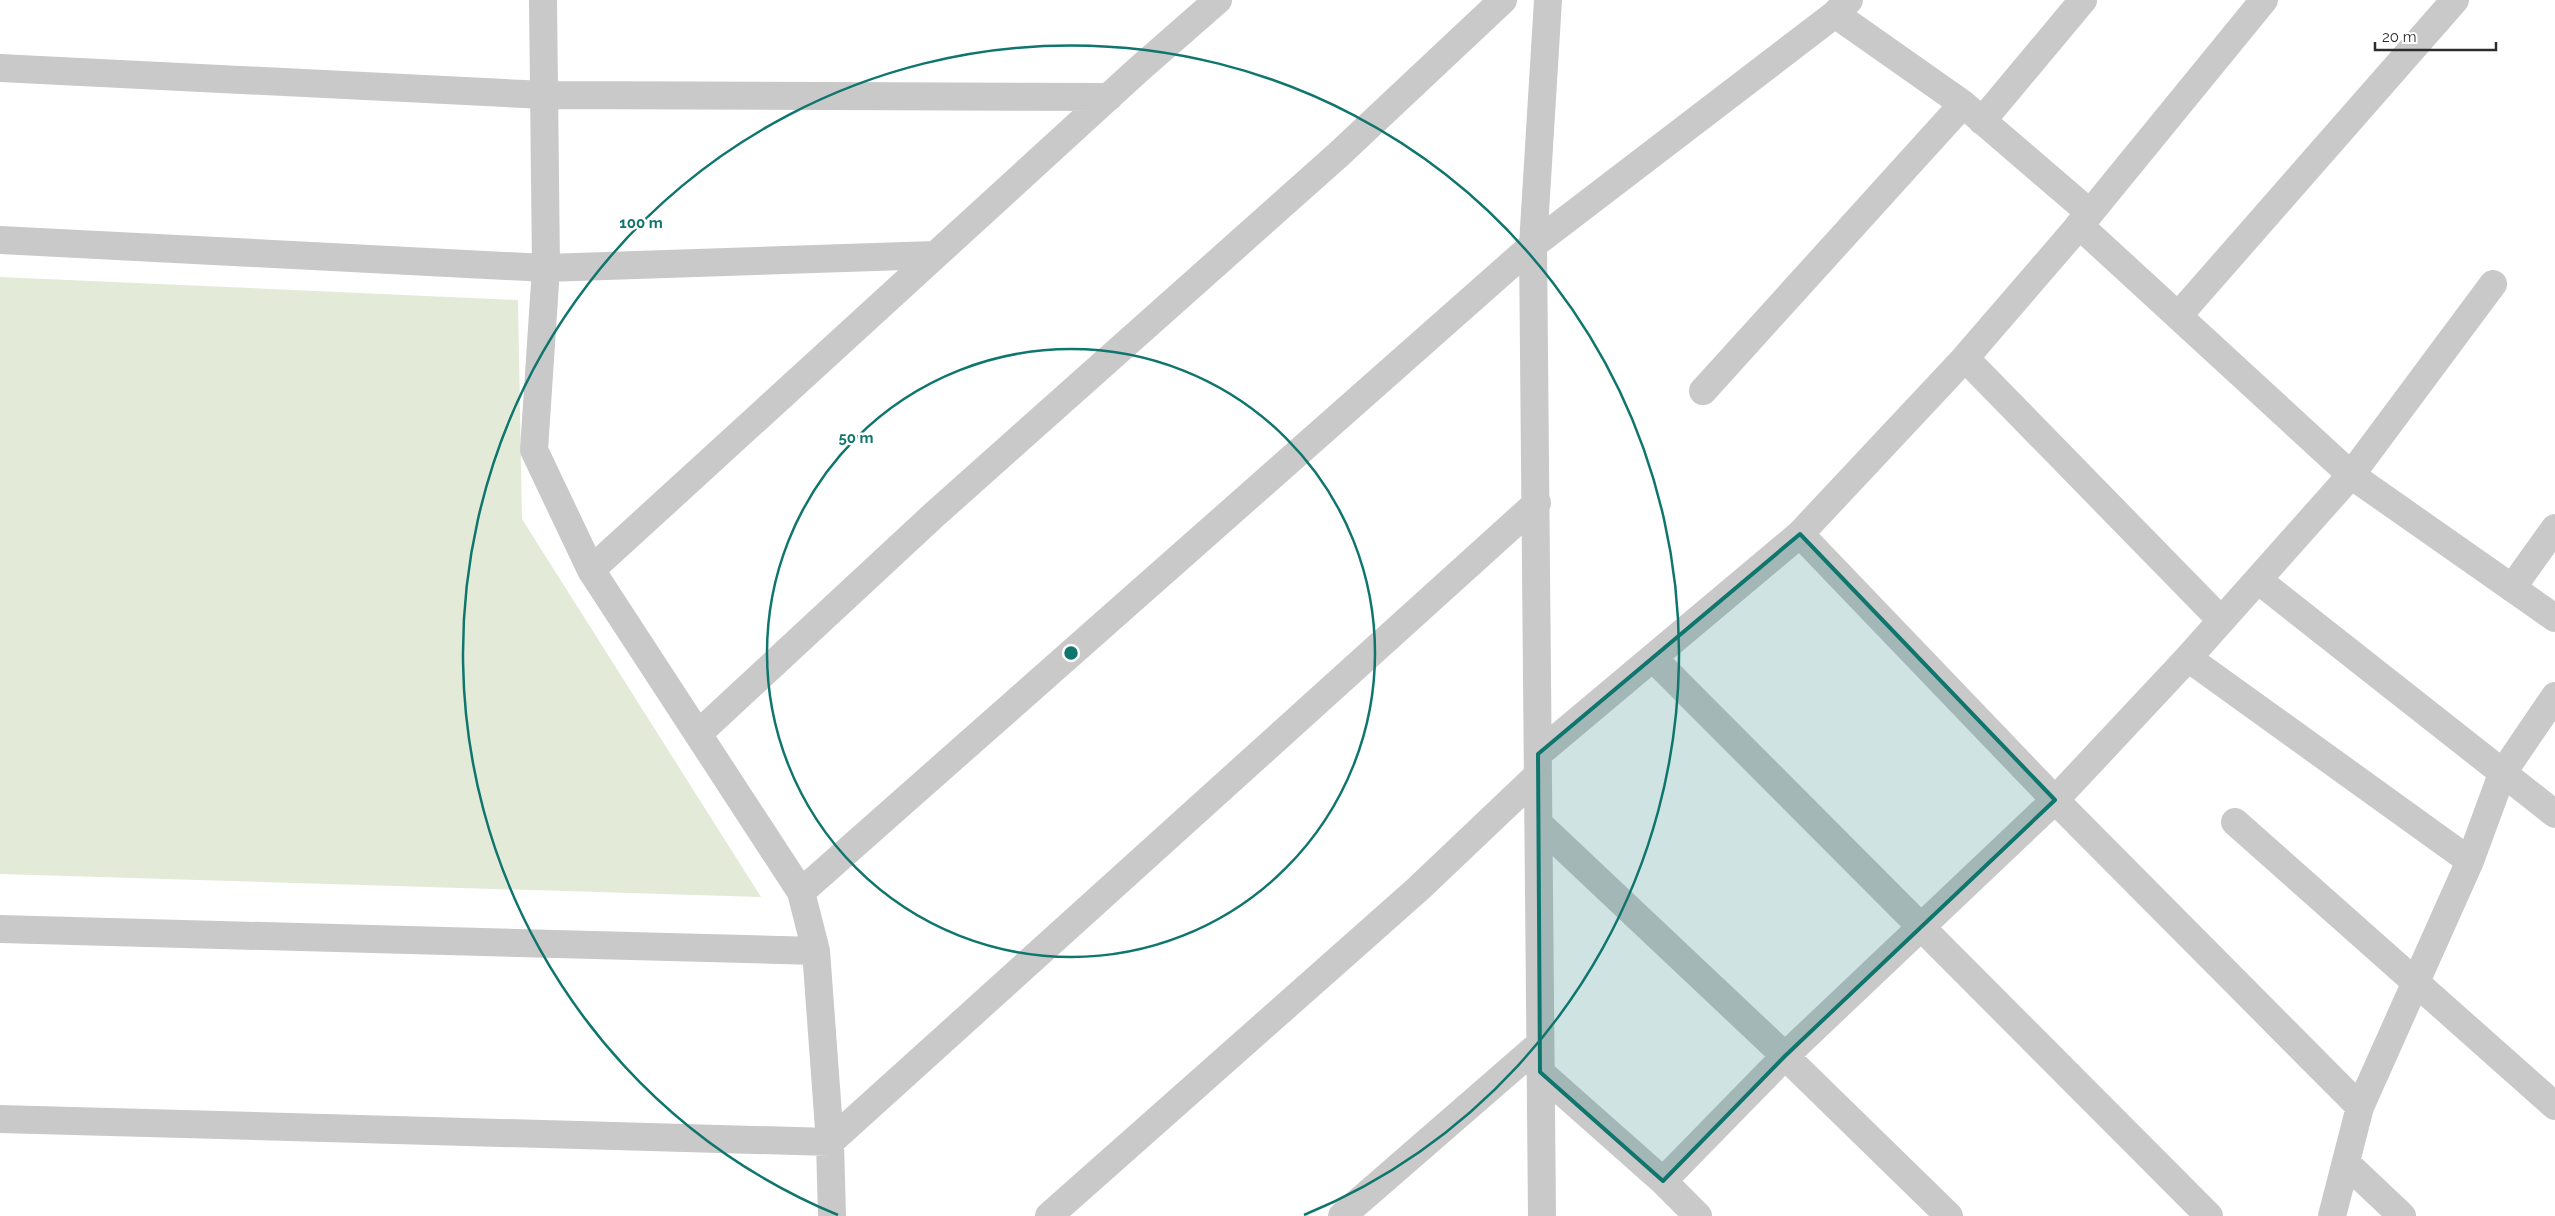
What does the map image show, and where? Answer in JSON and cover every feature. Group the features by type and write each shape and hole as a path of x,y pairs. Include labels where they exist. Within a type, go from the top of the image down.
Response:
{"street":[{"path":"544,0 546,268 534,450 590,570 801,892 816,951 830,1142 832,1216"},
{"path":"590,570 1108,97 1218,0"},
{"path":"698,734 935,514 1338,155 1503,0"},
{"path":"1542,1216 1537,503 1533,245 1548,0"},
{"path":"1703,391 1972,112 2083,0"},
{"path":"1049,1216 1418,889 1538,765 1653,658 1800,534 1965,358 2085,219 2264,0"},
{"path":"2178,316 2455,0"},
{"path":"801,892 1533,245 1842,7 1972,112 2085,219 2178,316 2351,475 2555,618"},
{"path":"0,68 545,95 1108,97"},
{"path":"0,240 546,268 935,255"},
{"path":"1663,1181 1785,1056 2055,800 2188,658 2351,475 2493,284"},
{"path":"1965,358 2221,620"},
{"path":"0,1119 830,1142 1537,503"},
{"path":"2512,588 2555,528"},
{"path":"1800,534 2055,800 2360,1107"},
{"path":"2258,580 2555,814"},
{"path":"1653,658 2209,1216"},
{"path":"2188,658 2470,861"},
{"path":"2332,1216 2360,1107 2470,861 2502,774 2555,696"},
{"path":"2235,822 2555,1106"},
{"path":"1539,824 1785,1056 1949,1216"},
{"path":"0,930 816,951"},
{"path":"1342,1216 1540,1044"},
{"path":"1540,1072 1663,1181 1698,1216"},
{"path":"2346,1163 2402,1216"}],"highlighted area":[{"path":"1800,534 2055,800 1785,1056 1663,1181 1540,1072 1538,754"}],"green space":[{"path":"0,277 518,300 522,519 761,897 0,874"}]}
